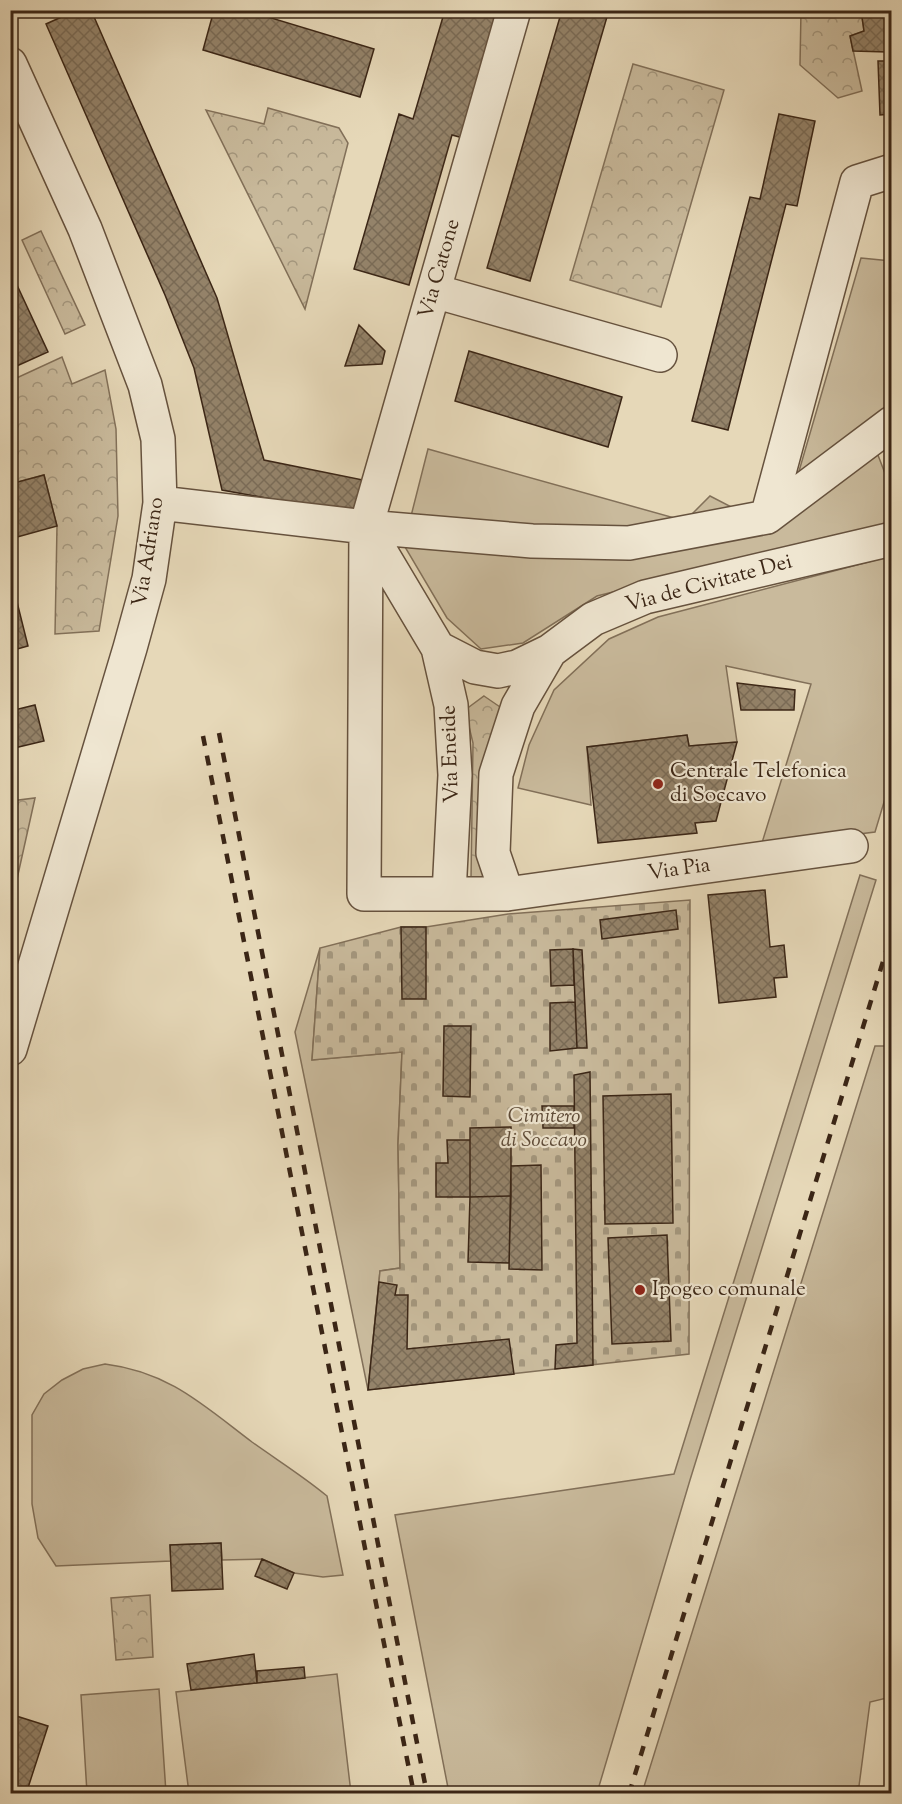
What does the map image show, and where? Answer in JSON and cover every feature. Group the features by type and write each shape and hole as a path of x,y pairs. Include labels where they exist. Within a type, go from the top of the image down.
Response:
{"street":[{"name":"Via Catone","path":"449,894 364,894 366,527 514,10"},
{"name":"Via Adriano","path":"10,64 85,229 145,385 158,439 160,504 149,579 24,960 10,1049"},
{"path":"767,517 857,182 891,171"},
{"path":"434,291 660,355"},
{"path":"160,504 366,527 532,541 629,543 767,517 891,423"},
{"name":"Via Eneide","path":"366,527 438,648 451,705 455,775 449,894"},
{"name":"Via de Civitate Dei","path":"438,648 475,667 498,671 517,668 550,651 592,619 645,597 891,539"},
{"name":"Via Eneide","path":"507,894 493,853 496,774 518,706 550,651"},
{"name":"Via Pia","path":"507,894 852,846"},
{"path":"449,894 507,894"}],"green space":[{"path":"801,11 861,11 864,31 850,36 862,91 838,98 800,65"},
{"path":"633,64 724,90 661,307 570,280"},
{"path":"268,108 339,128 348,143 305,309 206,110 264,124"},
{"path":"41,231 85,325 65,334 22,240"},
{"path":"861,258 891,261 891,407 797,478"},
{"path":"62,357 72,384 105,370 116,429 118,516 99,631 55,634 57,526 44,475 11,484 10,381"},
{"path":"428,449 685,521 710,496 741,512 668,529 538,529 410,520"},
{"path":"876,450 891,489 891,523 597,596 523,643 481,649 447,618 405,547 769,527"},
{"path":"891,556 891,779 875,832 761,846 811,684 726,666 737,742 689,746 687,735 587,747 591,805 518,788 529,745 554,690 609,639 658,617"},
{"path":"484,696 503,709 487,879 471,879 473,743 465,710"},
{"path":"35,798 11,906 11,801"},
{"path":"860,875 876,880 690,1480 597,1793 449,1793 395,1515 674,1474"},
{"name":"Cimitero di Soccavo","path":"690,900 689,1354 368,1390 380,1271 400,1268 398,1144 402,1052 312,1060 320,948 401,927 426,927 508,914"},
{"path":"320,948 312,1060 402,1052 398,1144 400,1268 380,1271 368,1390 295,1032"},
{"path":"875,1046 892,1046 891,1697 870,1702 859,1786 840,1790 841,1793 642,1793"},
{"path":"105,1364 148,1374 184,1392 327,1496 343,1575 323,1577 294,1573 262,1559 222,1560 221,1543 170,1545 171,1561 56,1566 38,1538 32,1504 32,1415 44,1394 62,1380 83,1369"},
{"path":"150,1595 153,1657 116,1660 111,1598"},
{"path":"337,1674 351,1793 189,1793 176,1692"},
{"path":"159,1689 166,1793 87,1793 81,1695"}],"building":[{"path":"77,10 91,10 217,298 264,460 368,481 359,515 222,490 194,368 165,295 46,24"},
{"path":"214,10 245,10 374,49 360,97 203,50"},
{"path":"445,10 504,10 467,139 452,135 409,285 354,269 399,114 413,119"},
{"path":"562,10 609,10 530,281 487,268"},
{"path":"861,10 892,10 892,37 886,37 887,52 853,51 850,36 864,31"},
{"path":"878,61 892,61 892,114 880,115"},
{"path":"779,114 815,121 797,206 786,204 728,430 692,421 750,197 760,199"},
{"path":"10,270 48,352 10,369"},
{"path":"359,325 385,351 382,364 345,366"},
{"path":"469,351 622,397 608,447 455,401"},
{"path":"44,475 57,526 10,539 10,484"},
{"path":"15,594 28,646 10,651 10,595"},
{"path":"737,683 795,690 794,710 741,710"},
{"path":"35,705 44,741 10,749 10,711"},
{"name":"Centrale Telefonica di Soccavo","path":"687,735 689,746 737,742 716,821 695,823 697,833 598,843 587,747"},
{"path":"765,890 770,947 784,945 787,977 774,978 776,997 719,1003 708,895"},
{"path":"676,910 678,929 602,939 600,920"},
{"path":"401,927 426,927 426,999 402,999"},
{"path":"573,949 574,985 551,986 550,950"},
{"path":"573,949 582,950 587,1048 577,1048"},
{"path":"575,1002 577,1048 550,1051 550,1003"},
{"path":"444,1026 471,1026 470,1097 443,1096"},
{"path":"590,1072 593,1365 555,1369 556,1345 577,1343 574,1075"},
{"path":"671,1094 673,1223 605,1224 603,1096"},
{"path":"542,1106 574,1106 574,1128 543,1128"},
{"path":"511,1127 511,1196 470,1197 470,1128"},
{"path":"447,1140 470,1140 470,1197 436,1197 436,1163 448,1163"},
{"path":"541,1165 542,1270 509,1269 511,1166"},
{"path":"511,1196 509,1263 468,1262 470,1197"},
{"name":"Ipogeo comunale","path":"667,1235 671,1341 612,1344 608,1238"},
{"path":"379,1282 397,1285 395,1295 408,1295 407,1349 509,1339 514,1374 368,1390"},
{"path":"221,1543 223,1589 172,1591 170,1545"},
{"path":"262,1559 294,1573 287,1589 255,1576"},
{"path":"254,1654 257,1683 191,1690 187,1664"},
{"path":"304,1667 305,1678 257,1683 257,1671"},
{"path":"10,1714 48,1726 26,1794 10,1794"}],"railway":[{"path":"219,733 427,1794"},
{"path":"203,736 414,1794"},
{"path":"629,1794 892,932"}],"place":[{"name":"Centrale Telefonica di Soccavo","path":"658,784"},
{"name":"Ipogeo comunale","path":"640,1290"}]}
